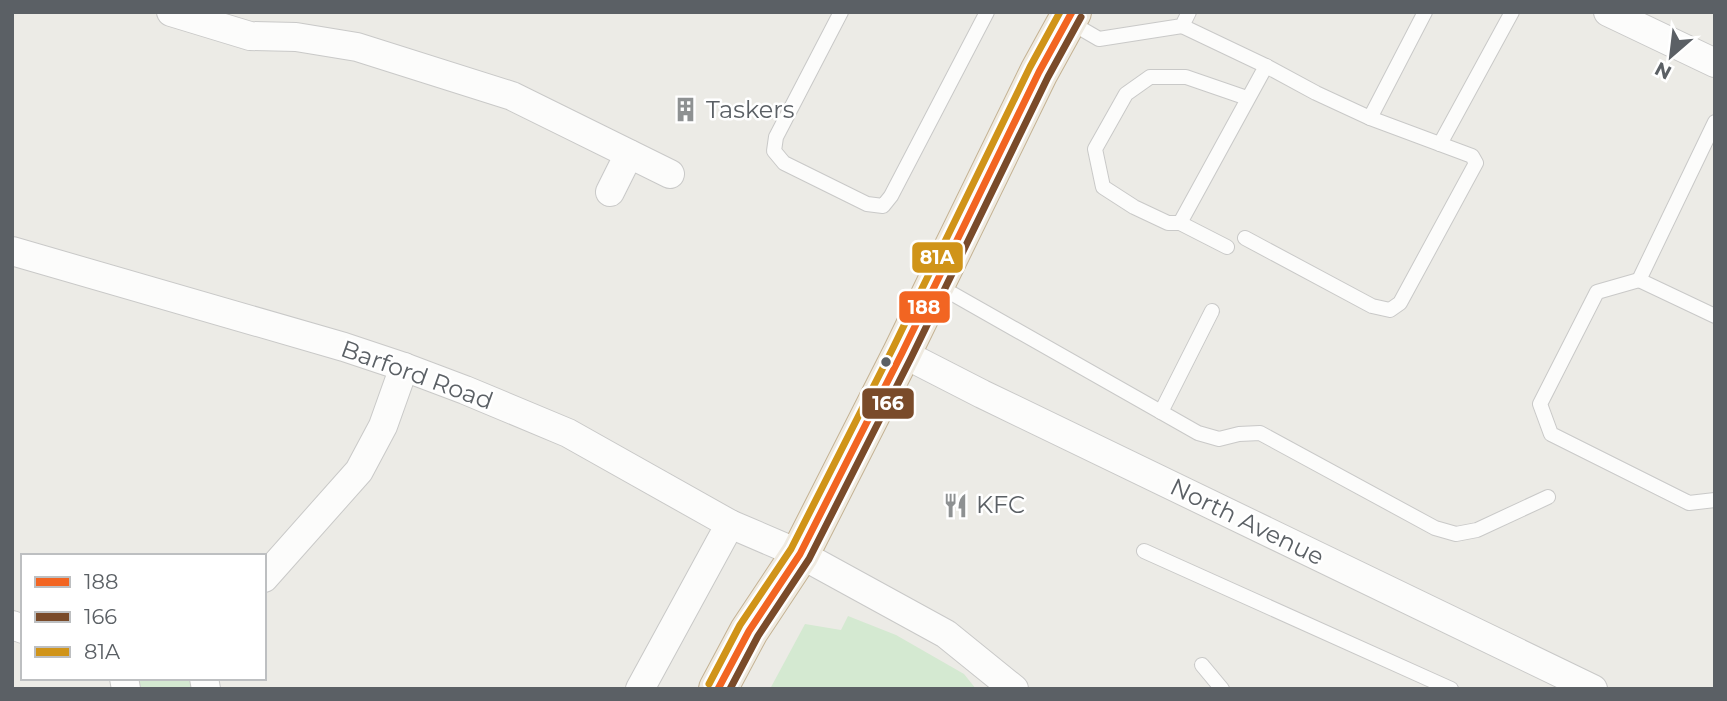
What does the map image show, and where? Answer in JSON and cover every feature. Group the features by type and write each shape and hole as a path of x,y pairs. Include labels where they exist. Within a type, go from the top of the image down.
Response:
{"highway":[{"path":"718,689 749,631 800,554 1039,72 1070,16"}],"street":[{"path":"171,12 250,37 296,37 357,47 512,96 670,174"},
{"path":"1611,13 1715,63"},
{"path":"610,192 629,154"},
{"name":"Barford Road","path":"12,251 344,347 404,367 568,433 730,523 800,554 946,634 1014,689"},
{"name":"North Avenue","path":"902,353 1593,689"},
{"path":"266,576 359,471 383,426 404,367"},
{"path":"640,689 730,523"}],"lane":[{"path":"841,12 776,137 774,151 784,163 867,205 883,206 891,196 987,12"},
{"path":"1182,26 1189,12"},
{"path":"1370,118 1425,12"},
{"path":"1440,144 1512,12"},
{"path":"1070,16 1099,39 1182,26 1370,118 1472,156 1476,163 1400,303 1390,310 1372,306 1245,239"},
{"path":"1180,223 1266,66"},
{"path":"1227,247 1180,223 1168,223 1134,207 1102,187 1095,149 1126,94 1150,77 1186,76 1247,99"},
{"path":"1639,280 1715,122"},
{"path":"1715,316 1639,280 1597,292 1540,404 1551,434 1689,503 1715,500"},
{"path":"935,284 1198,433 1219,439 1239,433 1260,433 1435,528 1455,534 1477,530 1548,497"},
{"path":"1161,412 1212,312"},
{"path":"1144,551 1451,689"},
{"path":"1202,665 1222,689"}],"green space":[{"path":"848,616 896,635 964,674 976,689 770,689 805,624 841,630"},
{"path":"124,680 204,680 206,689 126,689"}],"transit line":[{"name":"81A","path":"709,684 740,625 791,549 1030,67 1060,12"},
{"name":"188","path":"718,689 749,631 800,554 1039,72 1072,12"},
{"name":"166","path":"730,689 758,636 809,559 1048,77 1081,17"}],"place":[{"name":"Taskers","path":"686,110"},
{"name":"KFC","path":"956,505"}]}
